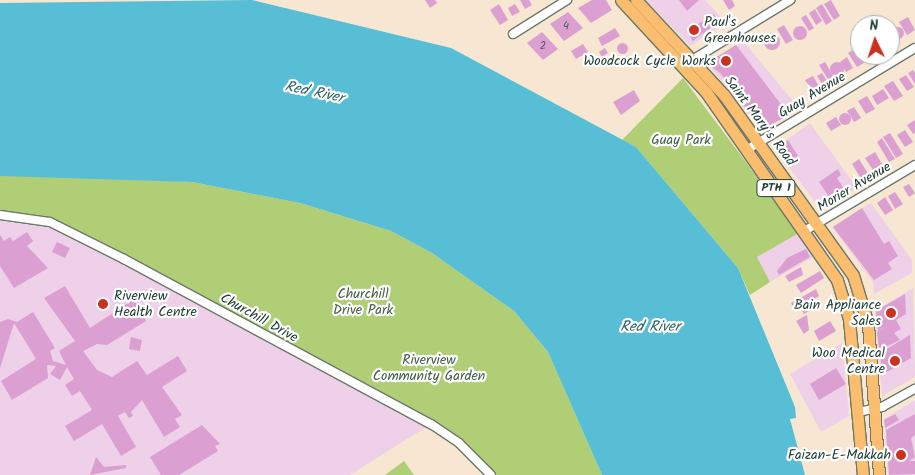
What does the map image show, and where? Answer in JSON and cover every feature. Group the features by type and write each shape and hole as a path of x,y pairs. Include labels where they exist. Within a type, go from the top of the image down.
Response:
{"highway":[{"name":"Saint Mary’s Road","path":"621,0 688,63 806,230 845,301 858,412 863,475"},
{"name":"Saint Mary’s Road","path":"636,0 688,63 758,142 848,265 863,300 875,410 879,475"}],"street":[{"path":"513,34 567,0"},
{"path":"688,63 790,0"},
{"name":"Guay Avenue","path":"748,149 915,48"},
{"name":"Morier Avenue","path":"806,230 915,165"},
{"name":"Churchill Drive","path":"0,215 50,222 124,259 431,424 459,442 491,475"},
{"path":"858,412 875,410 915,389"}],"shaded area":[{"path":"646,0 705,0 726,23 690,46"},
{"path":"743,41 799,108 762,130 707,63"},
{"path":"810,123 857,188 820,209 775,148"},
{"path":"871,203 912,260 912,273 874,294 873,282 832,227"},
{"name":"Riverview Health Centre","path":"0,217 50,222 431,424 350,475 0,475"},
{"path":"799,233 815,256 770,282 757,257"},
{"path":"913,288 915,377 882,396 875,311"},
{"path":"842,343 849,416 821,432 790,374"},
{"path":"915,400 915,475 888,475 884,419"}],"green space":[{"name":"Guay Park","path":"683,78 799,233 757,257 770,282 750,295 738,268 636,147 622,140"},
{"name":"Churchill Drive Park","path":"57,175 192,182 300,203 391,231 432,253 514,311 548,352 602,475 491,475 459,443 50,222 0,215 0,176"},
{"path":"404,461 414,475 385,475"}],"water":[{"name":"Red River","path":"252,0 451,48 636,147 738,268 795,407 796,418 790,419 805,475 602,475 548,352 514,311 432,253 391,231 300,203 192,182 0,176 0,3"}],"building":[{"path":"425,0 435,0 437,3 430,8"},
{"path":"520,0 529,0 532,5 525,9"},
{"path":"592,0 606,0 612,10 591,23 578,8"},
{"path":"679,0 699,0 687,11"},
{"path":"723,0 732,0 735,6 729,10"},
{"path":"831,0 840,16 834,20 824,4"},
{"path":"499,4 508,20 500,25 490,10"},
{"path":"515,4 520,12 512,16 508,8"},
{"path":"822,4 832,21 826,25 816,8"},
{"path":"815,9 822,21 816,25 809,13"},
{"path":"568,12 583,28 564,41 550,24"},
{"path":"714,14 718,22 693,41 687,31"},
{"path":"806,15 814,28 809,31 801,18"},
{"path":"908,17 915,30 907,35 900,21"},
{"path":"784,25 793,40 786,44 777,29"},
{"path":"797,26 803,26 807,33 803,40 797,40 793,36 793,30"},
{"path":"900,27 904,31 904,35 900,39"},
{"path":"615,28 620,36 602,46 598,38"},
{"path":"542,32 558,49 543,60 527,43"},
{"path":"769,34 775,34 780,39 778,48 769,50 764,45 764,39"},
{"path":"620,43 624,43 627,48 626,52 620,53 617,50 617,46"},
{"path":"583,44 588,52 576,59 571,51"},
{"path":"736,45 789,115 762,130 721,74 707,63"},
{"path":"605,48 608,53 602,57 599,52"},
{"path":"847,57 853,68 846,72 840,62"},
{"path":"825,62 836,81 831,84 819,65"},
{"path":"834,62 840,62 844,69 840,76 834,76 830,72 830,66"},
{"path":"913,70 915,73 915,84 908,73"},
{"path":"822,73 829,84 824,87 817,76"},
{"path":"906,75 914,87 907,91 899,79"},
{"path":"813,76 820,88 813,92 805,80"},
{"path":"893,81 903,96 894,101 884,86"},
{"path":"883,89 889,98 877,105 872,96"},
{"path":"634,90 640,101 621,115 613,102"},
{"path":"867,96 875,109 866,114 858,101"},
{"path":"854,107 861,118 854,122 847,111"},
{"path":"847,113 850,114 850,124 843,125 840,124 839,117 840,114"},
{"path":"836,117 841,125 831,131 826,123"},
{"path":"915,120 915,133 913,134 907,125"},
{"path":"905,130 913,142 905,147 897,135"},
{"path":"890,133 903,154 896,158 883,137"},
{"path":"882,138 895,159 889,162 877,142"},
{"path":"788,140 798,156 787,163 777,147"},
{"path":"875,152 882,164 873,170 865,158"},
{"path":"859,159 869,175 862,180 852,164"},
{"path":"838,169 841,175 837,178 848,195 834,204 819,182"},
{"path":"909,184 915,193 909,197 903,187"},
{"path":"895,192 903,204 895,209 888,196"},
{"path":"885,197 893,210 885,215 877,203"},
{"path":"862,208 884,244 889,241 898,256 888,263 892,269 874,280 833,227"},
{"path":"27,232 33,241 27,246 48,268 14,288 0,266 0,235 4,241 10,237 13,241"},
{"path":"57,242 70,248 65,258 52,252"},
{"path":"806,249 810,257 779,275 777,271 787,258"},
{"path":"801,267 803,275 789,282 785,276"},
{"path":"820,271 824,278 801,293 796,285"},
{"path":"65,286 90,328 133,300 140,307 146,321 107,345 97,344 83,351 97,370 112,377 137,361 147,375 178,356 187,371 162,387 182,415 175,419 180,427 164,437 142,400 131,412 133,416 129,418 125,412 118,416 136,447 121,456 102,424 74,441 65,426 92,410 80,391 72,396 65,385 74,379 67,367 60,380 50,374 56,366 47,365 48,378 12,400 1,381 36,359 14,323 0,368 0,322 8,319 17,322 33,312 55,348 50,351 53,361 66,365 59,351 75,341 44,298"},
{"path":"816,289 819,296 806,304 816,307 804,314 800,307 795,310 791,303"},
{"path":"905,294 906,314 896,320 901,329 894,333 900,340 879,350 877,332 889,325 878,331 876,311"},
{"path":"807,315 809,330 804,334 796,321"},
{"path":"830,321 836,331 819,341 814,331"},
{"path":"910,335 911,358 882,375 880,353"},
{"path":"131,337 142,340 140,351 129,349"},
{"path":"836,368 846,384 819,400 810,384"},
{"path":"895,414 899,420 885,428 884,420"},
{"path":"915,414 915,435 911,438 915,457 909,461 915,461 915,474 889,475 886,430"},
{"path":"202,425 220,444 215,446 218,451 179,475 161,475 150,457"},
{"path":"96,457 104,467 126,465 126,468 90,475"}],"place":[{"name":"Paul's Greenhouses","path":"694,30"},
{"name":"Woodcock Cycle Works","path":"726,61"},
{"name":"Riverview Health Centre","path":"103,304"},
{"name":"Bain Appliance Sales","path":"891,313"},
{"name":"Woo Medical Centre","path":"895,361"},
{"name":"Faizan-E-Makkah","path":"901,455"}],"park label":[{"name":"Riverview Community Garden","path":"429,368"}]}
